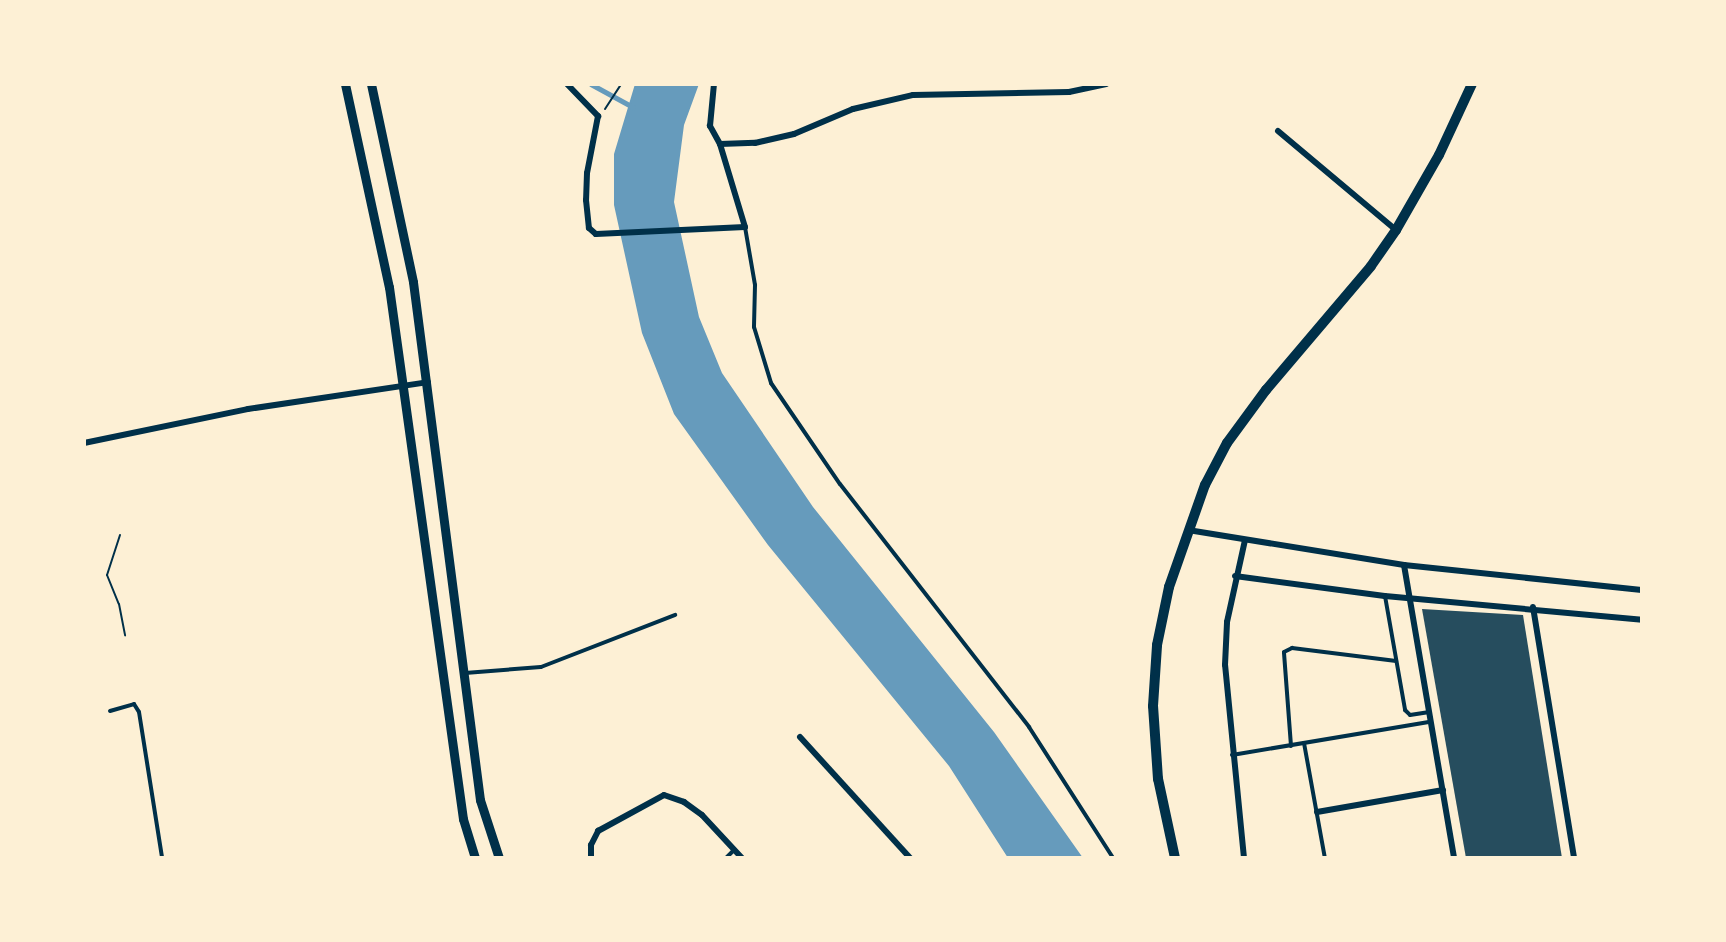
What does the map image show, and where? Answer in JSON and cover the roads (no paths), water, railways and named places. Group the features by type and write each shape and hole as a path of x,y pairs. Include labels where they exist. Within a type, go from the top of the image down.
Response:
{"main road":[{"path":"1175,858 1158,779 1153,706 1157,645 1188,530 1204,485 1227,443 1396,230 1438,155 1472,84"}],"street":[{"path":"345,84 389,287 463,819 475,858"},
{"path":"373,84 413,282 428,382 480,800 499,858"},
{"path":"567,84 598,116 587,172 586,200 589,228 596,234 744,227 720,144 710,126 714,84"},
{"path":"720,144 755,143 794,134 853,109 913,95 1069,92 1106,84"},
{"path":"1278,131 1396,230"},
{"path":"84,443 248,410 428,382"},
{"path":"1188,530 1404,565 1642,590"},
{"path":"1244,858 1232,755 1225,665 1235,576 1245,540"},
{"path":"1404,565 1454,858"},
{"path":"1235,576 1385,596 1533,607 1642,620"},
{"path":"1533,607 1575,858"},
{"path":"800,737 910,858"},
{"path":"1317,812 1443,790"},
{"path":"591,858 591,845 598,831 664,795 684,802 702,815 742,858"}],"lane":[{"path":"744,227 755,285 753,327 759,357 771,383 840,484 1029,726 1113,858"},
{"path":"1385,596 1407,714 1428,712"},
{"path":"464,673 541,668 675,615"},
{"path":"1291,746 1284,652 1292,648 1396,661"},
{"path":"110,711 134,704 139,712 162,858"},
{"path":"1232,755 1430,722"},
{"path":"1304,743 1325,858"},
{"path":"726,858 734,850"}],"water":[{"path":"635,84 699,84 684,125 674,202 699,317 722,373 813,507 994,732 1083,858 1008,858 949,766 768,545 674,414 642,333 614,205 614,154"}],"waterway":[{"path":"591,84 633,107"}]}
